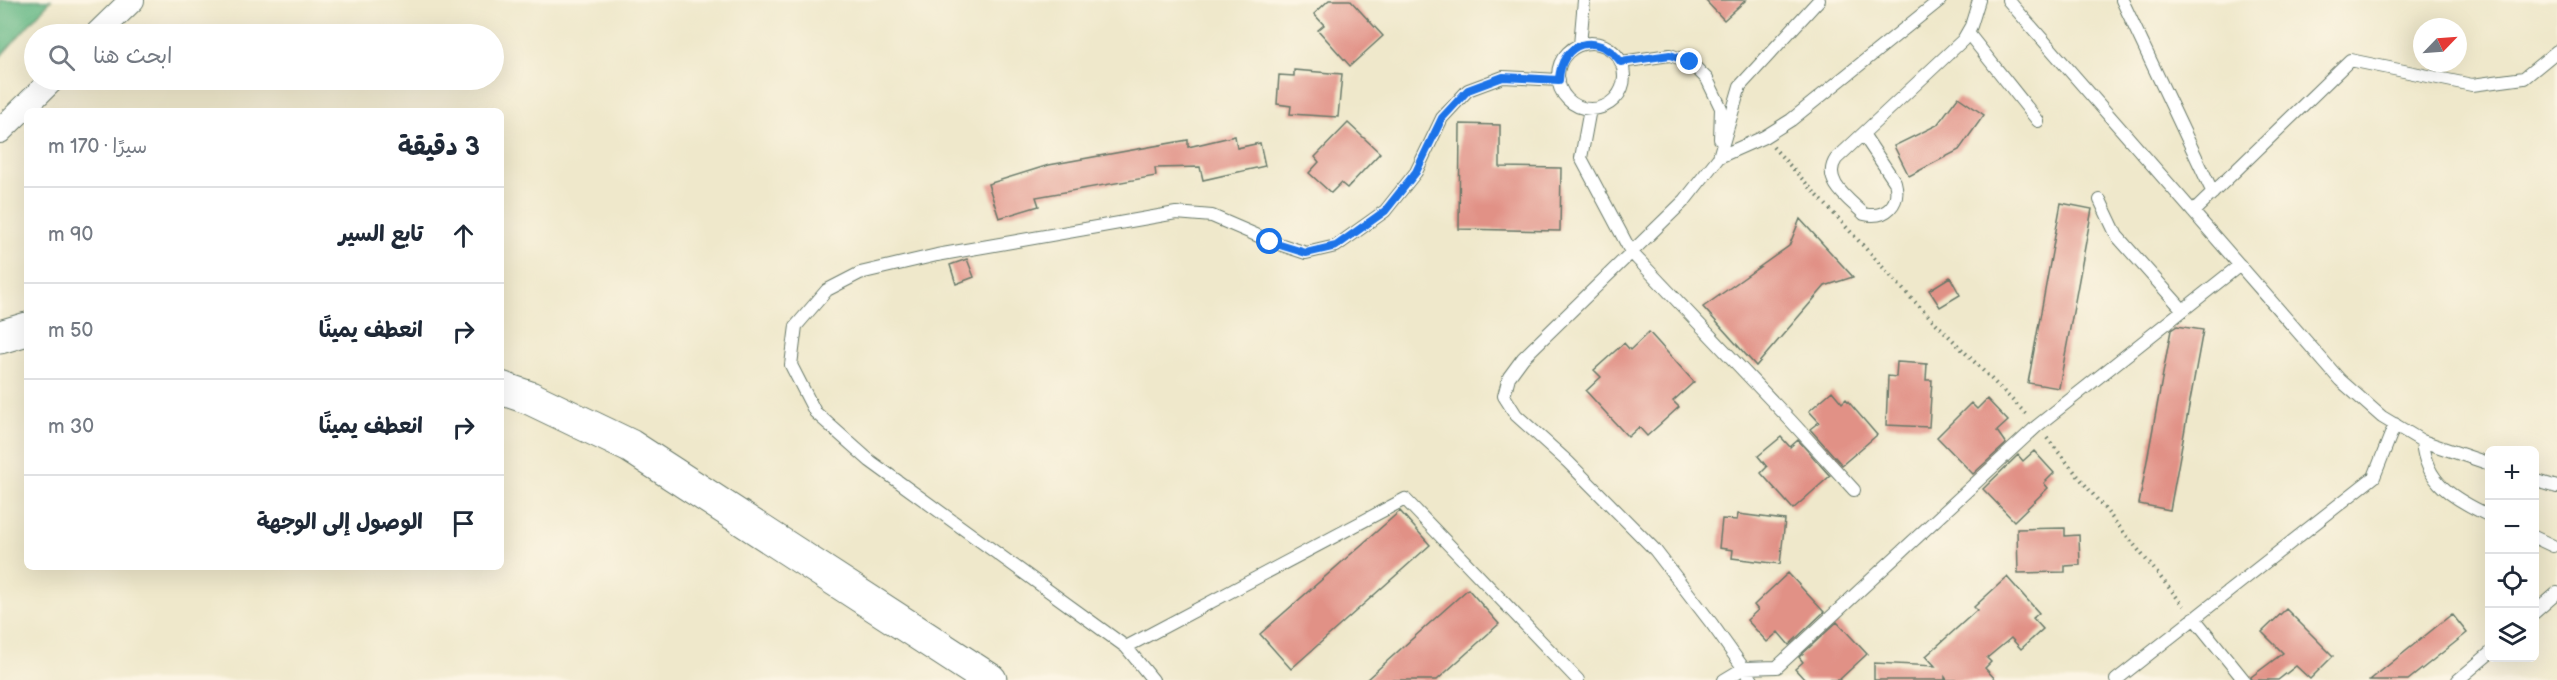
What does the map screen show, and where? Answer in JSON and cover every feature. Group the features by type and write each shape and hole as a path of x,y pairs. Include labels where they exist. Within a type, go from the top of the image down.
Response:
{"main road":[{"path":"0,337 24,330"},
{"path":"504,389 530,398 630,446 990,680"}],"street":[{"path":"107,24 132,0"},
{"path":"0,131 41,90"}],"lane":[{"path":"1580,45 1584,0"},
{"path":"1752,680 1655,550 1568,462 1516,415 1504,396 1509,377 1522,358 1685,200 1719,157 1740,86 1819,0"},
{"path":"1719,157 1764,136 1791,120 1940,0"},
{"path":"1863,134 1896,182 1897,190 1893,205 1880,215 1864,214 1834,184 1832,165 1836,159 1963,40 1968,33 1979,0"},
{"path":"2008,0 2340,380 2382,417 2422,441 2485,462"},
{"path":"2122,0 2213,193"},
{"path":"1968,33 2038,120"},
{"path":"1591,43 1602,45 1612,51 1621,62 1624,73 1623,84 1619,94 1611,103 1590,109 1579,107 1562,91 1559,68 1564,58 1580,45 1591,43"},
{"path":"2193,212 2350,60 2472,85 2524,78 2557,51"},
{"path":"1621,62 1670,55 1690,62 1707,79 1721,108 1719,157"},
{"path":"1153,680 1126,646 870,461 815,412 791,364 796,326 826,290 860,273 937,255 1176,213 1212,216 1270,242 1306,253 1336,246 1385,211 1416,172 1442,118 1468,90 1503,77 1559,80"},
{"path":"1590,109 1581,158 1631,252 1854,490"},
{"path":"2100,200 2117,236 2183,310"},
{"path":"1724,680 1744,668 1776,667 2037,426 2240,265"},
{"path":"2116,680 2374,477 2395,424"},
{"path":"2422,441 2426,463 2441,487 2485,513"},
{"path":"2539,481 2557,487"},
{"path":"1126,646 1405,499 1578,680"},
{"path":"2539,539 2553,546"},
{"path":"2539,609 2557,593"},
{"path":"2194,618 2244,680"},
{"path":"2458,680 2485,657"}],"path":[{"path":"1764,136 1911,298 2037,426 2194,618"}],"green space":[{"path":"0,0 51,0 30,24 24,24 24,30 0,57"}],"building":[{"path":"1329,0 1350,0 1383,36 1350,66 1318,30 1324,25 1314,14"},
{"path":"1705,0 1746,0 1724,20"},
{"path":"1294,70 1342,74 1338,117 1290,114 1291,106 1277,104 1279,75 1294,76"},
{"path":"1958,97 1984,115 1959,150 1909,176 1894,146 1937,125"},
{"path":"1348,123 1380,153 1347,188 1341,183 1331,193 1309,173 1319,162 1315,157"},
{"path":"1460,124 1500,125 1500,167 1561,168 1560,231 1459,229"},
{"path":"1235,136 1237,148 1260,143 1265,166 1203,180 1200,167 1155,168 1156,176 1036,197 1039,206 999,218 988,184 1049,165 1188,140 1188,147"},
{"path":"2061,203 2092,209 2059,388 2028,383"},
{"path":"1800,219 1853,277 1825,286 1756,366 1703,307 1789,246"},
{"path":"967,259 974,277 956,284 950,265"},
{"path":"1950,277 1960,295 1940,307 1929,290"},
{"path":"2177,326 2203,330 2170,510 2139,504 2171,330"},
{"path":"1649,332 1694,382 1673,401 1679,407 1647,436 1639,427 1628,437 1586,391 1601,377 1594,370 1624,343 1630,350"},
{"path":"1897,362 1927,364 1926,380 1932,380 1929,427 1886,425 1888,376 1896,377"},
{"path":"1832,391 1842,403 1846,399 1877,435 1842,465 1810,429 1819,422 1809,411"},
{"path":"1987,399 2008,421 1997,431 2006,444 1973,474 1937,437 1971,403 1977,409"},
{"path":"1781,437 1790,447 1798,440 1830,476 1793,509 1761,473 1767,467 1758,456"},
{"path":"2034,451 2054,473 2044,483 2048,488 2014,521 1983,489 2018,455 2023,461"},
{"path":"1400,511 1430,545 1291,669 1260,634"},
{"path":"1738,514 1785,520 1780,564 1732,558 1733,550 1719,548 1722,519 1737,520"},
{"path":"2065,528 2065,536 2079,535 2080,565 2065,566 2065,572 2018,573 2017,529"},
{"path":"1788,573 1824,612 1789,645 1778,632 1767,642 1747,620 1758,610 1754,605"},
{"path":"2007,577 2039,613 2033,618 2043,629 2021,649 2011,638 1987,658 1991,662 1985,668 1996,680 1947,680 1945,677 1945,680 1874,680 1874,663 1935,666 1926,656 1977,610 1974,607"},
{"path":"1468,589 1499,624 1437,680 1366,680"},
{"path":"2286,609 2333,656 2310,679 2296,666 2278,680 2252,680 2251,677 2283,653 2262,632"},
{"path":"2452,614 2467,633 2408,680 2370,680"},
{"path":"1837,622 1867,654 1839,680 1805,680 1795,669 1803,662 1799,657"}],"route":[{"path":"1270,242 1306,253 1336,246 1385,211 1416,172 1442,118 1468,90 1503,77 1559,80 1559,68 1570,51 1580,45 1591,43 1602,45 1612,51 1621,62 1670,55 1690,62"}]}
